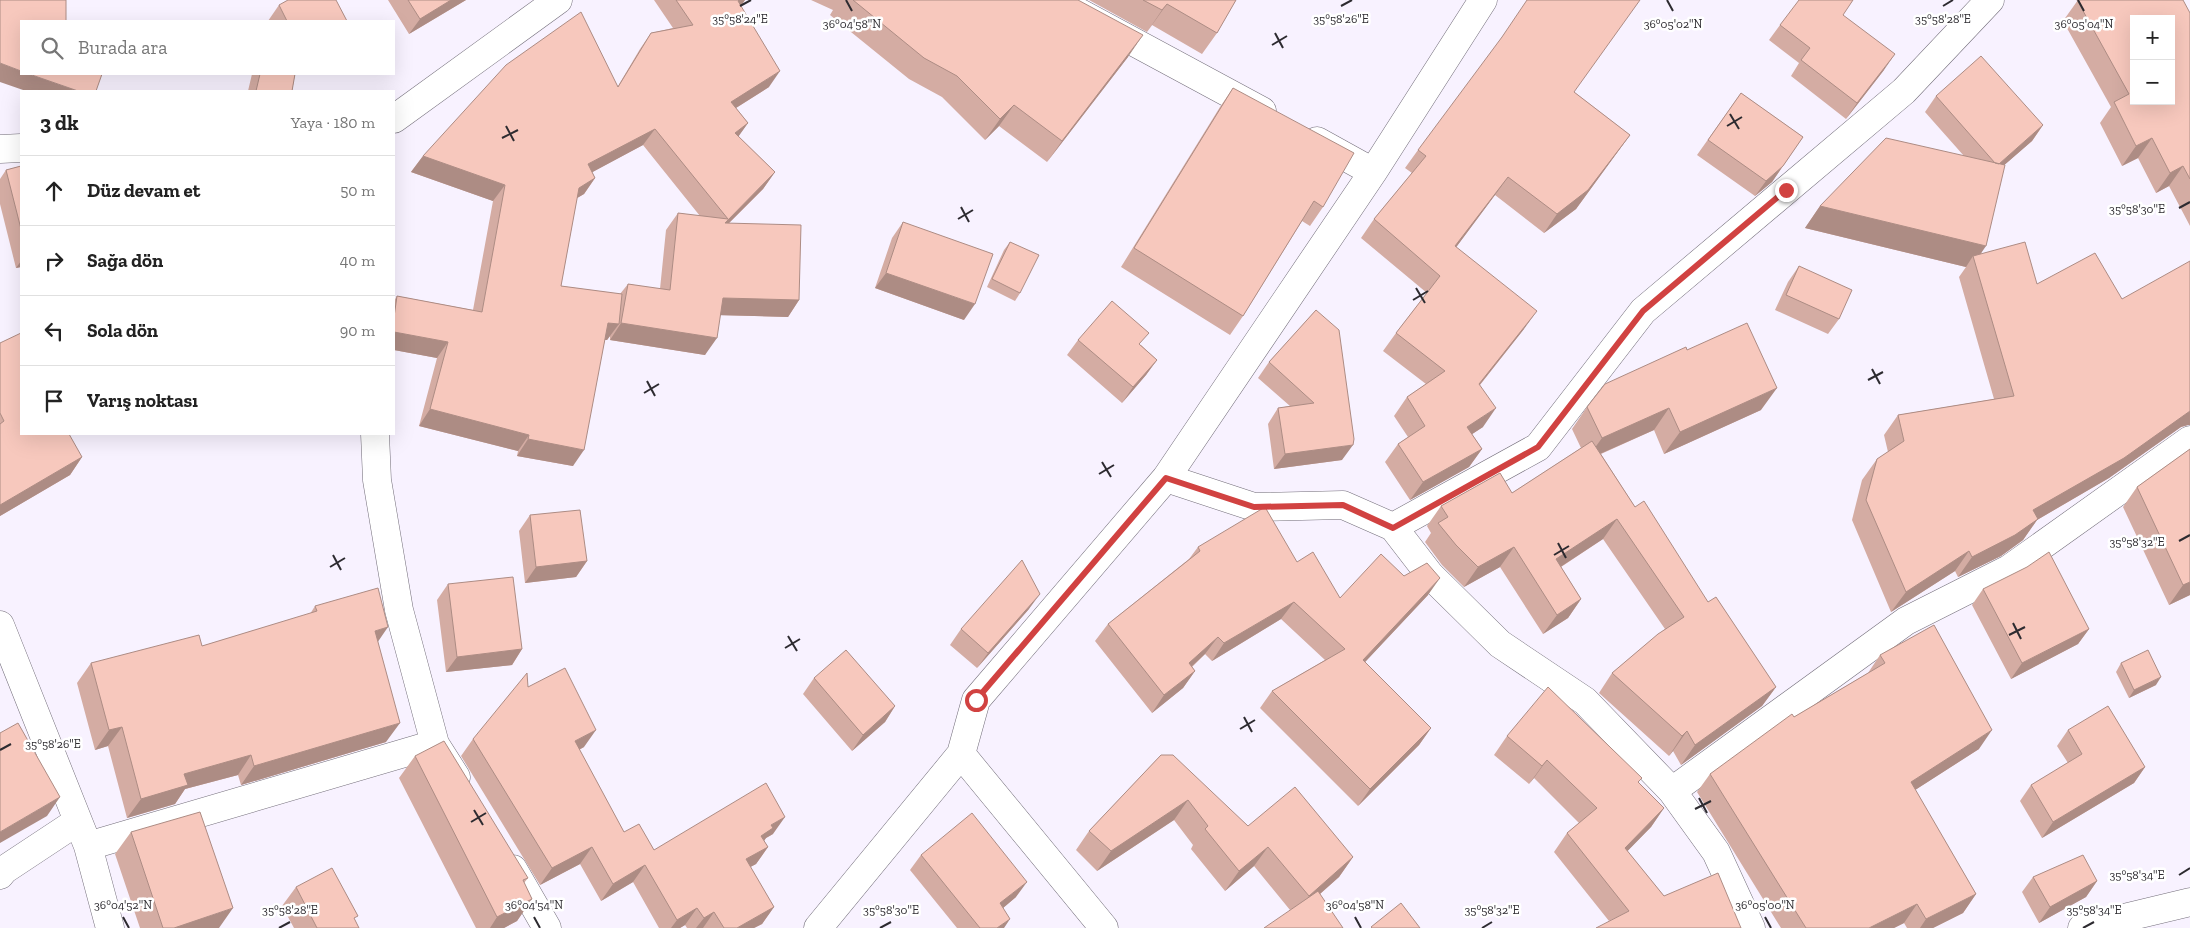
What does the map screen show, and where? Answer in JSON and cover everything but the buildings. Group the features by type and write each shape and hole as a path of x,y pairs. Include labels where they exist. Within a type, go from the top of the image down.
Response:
{"street":[{"path":"395,118 558,0"},
{"path":"1056,0 1373,172"},
{"path":"818,928 961,754 976,700 1166,478 1373,172 1483,0"},
{"path":"1393,528 1538,447 1643,311 1904,91 1990,0"},
{"path":"0,149 20,148"},
{"path":"375,435 376,480 399,610 435,744 471,802"},
{"path":"1672,791 1906,621 2009,569 2190,440"},
{"path":"1166,478 1254,507 1343,505 1393,528 1430,575 1500,644 1585,701 1672,791 1716,852 1751,928"},
{"path":"0,626 88,846 110,928"},
{"path":"88,846 435,744"},
{"path":"961,754 1104,928"},
{"path":"0,874 78,820"},
{"path":"502,851 547,928"},
{"path":"2082,928 2190,902"}],"route":[{"path":"976,700 1166,478 1254,507 1343,505 1393,528 1538,447 1643,311 1786,190"}]}
